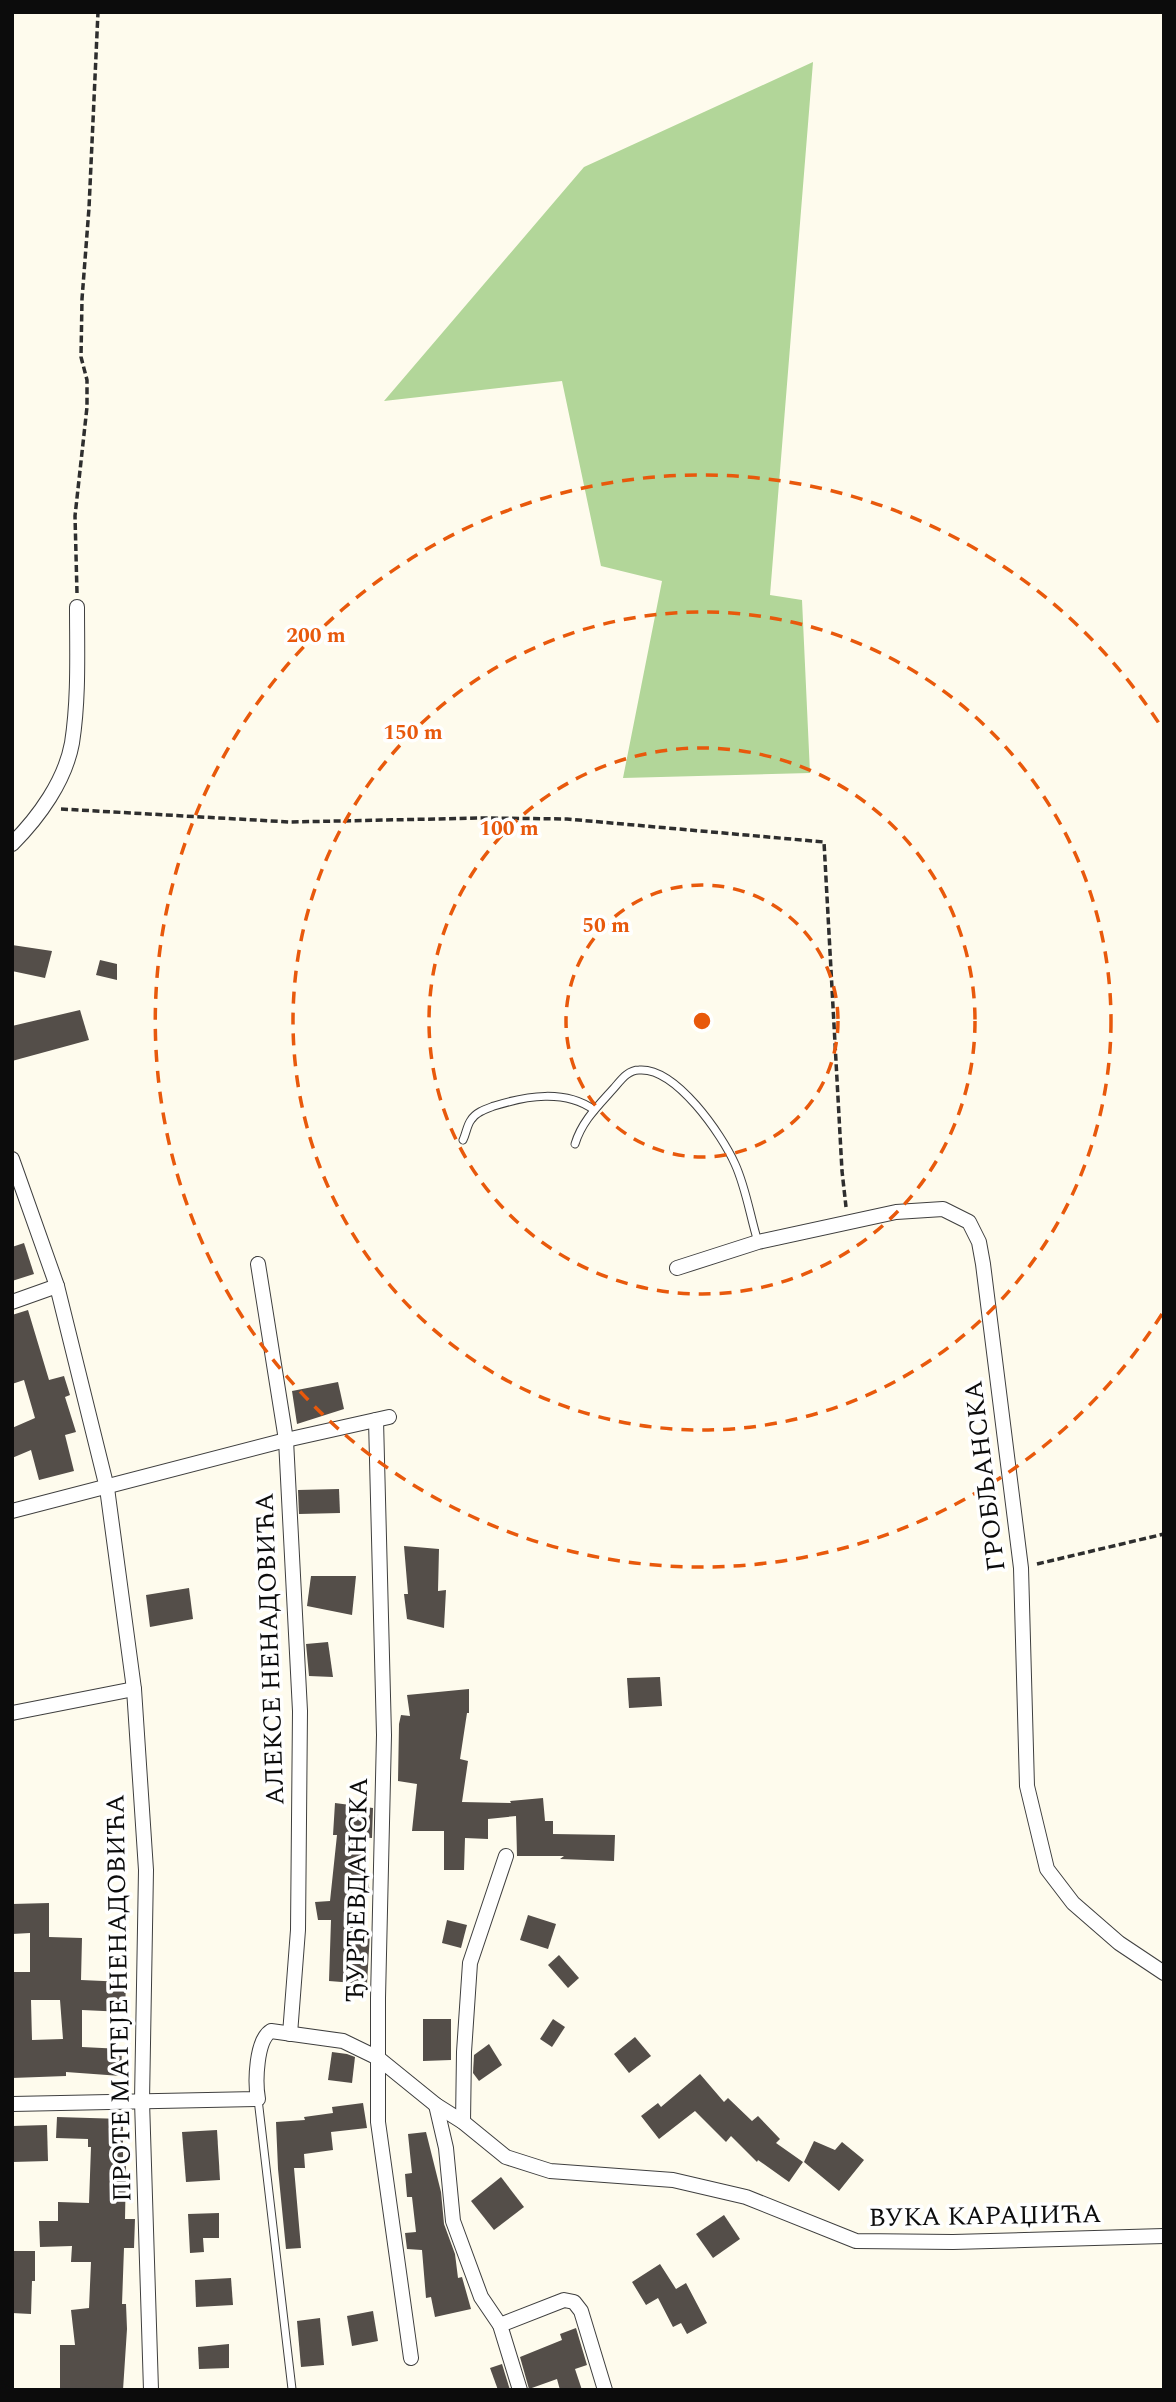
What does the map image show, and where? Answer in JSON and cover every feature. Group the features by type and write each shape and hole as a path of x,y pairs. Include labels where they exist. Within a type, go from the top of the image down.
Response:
{"street":[{"path":"12,844 32,825 57,784 72,744 77,607"},
{"name":"ПРОТЕ МАТЕЈЕ НЕНАДОВИЋА","path":"12,1160 57,1286 107,1488 134,1689 146,1870 142,2101 151,2390"},
{"name":"ГРОБЉАНСКА","path":"677,1268 758,1242 896,1212 943,1209 969,1222 979,1242 1021,1568 1027,1786 1047,1869 1073,1903 1119,1943 1164,1973"},
{"name":"АЛЕКСЕ НЕНАДОВИЋА","path":"258,1264 286,1440 300,1711 298,1930 290,2034"},
{"path":"12,1301 57,1286"},
{"name":"ЂУРЂЕВДАНСКА","path":"286,1440 383,1419 384,1735 378,2122 411,2358"},
{"path":"12,1511 286,1440"},
{"path":"12,1713 134,1689"},
{"path":"463,2122 470,1963 506,1856"},
{"name":"ВУКА КАРАЏИЋА","path":"253,2099 260,2044 267,2032 271,2031 343,2042 378,2058 506,2157 550,2171 673,2180 746,2196 856,2241 953,2242 1164,2236"},
{"path":"12,2104 253,2099"},
{"path":"436,2105 446,2148 453,2221 481,2297 500,2325 520,2390"},
{"path":"500,2325 564,2300 574,2302 581,2311 605,2390"}],"lane":[{"path":"575,1144 580,1127 626,1074 638,1070 654,1072 693,1100 722,1137 736,1167 758,1242"},
{"path":"463,1140 471,1119 480,1111 522,1097 542,1095 584,1104 594,1110"},
{"path":"253,2099 292,2389"}],"path":[{"path":"77,607 75,516 87,407 87,380 82,357 82,299 98,12"},
{"path":"44,805 55,809 290,822 483,818 567,820 824,842 840,1144 848,1223"},
{"path":"1021,1568 1164,1534"}],"green space":[{"path":"813,62 770,595 802,600 810,773 623,778 662,581 601,566 562,381 384,401 584,167"}],"building":[{"path":"12,945 52,951 45,978 12,971"},
{"path":"100,960 117,964 117,980 96,975"},
{"path":"80,1010 89,1040 12,1061 12,1026"},
{"path":"24,1243 34,1274 12,1281 12,1247"},
{"path":"28,1310 49,1380 64,1376 70,1395 65,1397 76,1432 65,1435 74,1471 39,1480 31,1450 12,1458 12,1428 35,1418 24,1380 12,1384 12,1315"},
{"path":"338,1382 344,1409 297,1424 292,1391"},
{"path":"339,1489 340,1513 299,1514 298,1490"},
{"path":"404,1546 439,1549 438,1591 446,1590 444,1628 407,1619"},
{"path":"311,1576 356,1576 352,1615 307,1606"},
{"path":"189,1588 193,1619 150,1627 146,1595"},
{"path":"328,1642 333,1677 309,1676 306,1644"},
{"path":"660,1677 662,1706 629,1708 627,1678"},
{"path":"469,1689 469,1713 460,1759 468,1761 462,1802 511,1803 510,1801 543,1798 545,1821 553,1821 553,1834 615,1835 614,1861 560,1859 564,1856 517,1856 516,1816 488,1819 488,1839 465,1838 464,1870 444,1870 444,1831 412,1831 417,1784 398,1781 399,1724 401,1715 410,1716 407,1695"},
{"path":"335,1803 373,1808 372,1838 357,1837 370,1891 352,1886 353,1931 370,1932 367,1984 329,1981 331,1920 318,1920 315,1902 330,1901 337,1835 333,1835"},
{"path":"49,1903 49,1937 82,1938 81,1980 126,1982 125,2012 82,2010 82,2047 122,2049 121,2076 66,2072 66,2076 12,2078 12,1972 30,1972 30,1933 12,1934 12,1904","holes":["31,2000 60,2000 63,2039 32,2040"]},
{"path":"528,1915 556,1924 548,1949 520,1940"},
{"path":"447,1920 467,1925 461,1948 442,1943"},
{"path":"559,1955 579,1978 568,1988 548,1965"},
{"path":"423,2019 451,2019 451,2060 423,2061"},
{"path":"553,2019 565,2027 552,2047 540,2039"},
{"path":"635,2037 651,2056 629,2073 614,2054"},
{"path":"489,2044 502,2065 479,2081 473,2073 474,2055"},
{"path":"332,2052 355,2057 352,2083 328,2080"},
{"path":"700,2074 724,2102 728,2098 752,2121 758,2116 780,2139 776,2143 803,2162 789,2182 758,2160 757,2162 731,2136 726,2142 695,2111 659,2139 641,2116 658,2103 661,2107"},
{"path":"363,2103 367,2128 331,2132 333,2150 304,2154 305,2168 294,2168 301,2248 286,2249 276,2122 305,2120 304,2117 333,2113 332,2107"},
{"path":"57,2117 123,2119 125,2219 135,2219 134,2248 124,2248 122,2304 126,2304 127,2329 123,2390 60,2390 60,2345 75,2345 71,2310 89,2308 91,2262 71,2262 72,2246 40,2247 39,2221 58,2221 58,2202 89,2203 91,2147 88,2147 88,2139 56,2138"},
{"path":"47,2125 48,2161 12,2162 12,2126"},
{"path":"217,2130 220,2180 186,2182 182,2132"},
{"path":"426,2132 441,2192 444,2224 455,2254 458,2278 462,2277 471,2309 435,2317 431,2297 426,2298 422,2250 407,2249 405,2233 416,2232 412,2197 407,2197 405,2174 412,2173 408,2134"},
{"path":"814,2141 835,2150 842,2142 864,2160 839,2191 804,2162"},
{"path":"501,2177 524,2207 494,2230 471,2201"},
{"path":"219,2213 219,2238 203,2238 204,2252 190,2253 188,2214"},
{"path":"724,2215 740,2239 713,2258 696,2234"},
{"path":"12,2251 35,2251 31,2314 12,2313"},
{"path":"660,2264 676,2289 686,2283 707,2323 687,2334 681,2323 673,2327 658,2298 646,2305 632,2282"},
{"path":"231,2278 233,2305 196,2307 195,2280"},
{"path":"373,2311 378,2341 352,2346 347,2316"},
{"path":"320,2318 324,2365 301,2367 297,2321"},
{"path":"576,2328 587,2365 575,2369 582,2390 560,2390 557,2379 529,2389 520,2357 562,2340 560,2334"},
{"path":"229,2344 229,2368 199,2369 198,2347"},
{"path":"502,2364 510,2390 498,2390 490,2368"}]}
